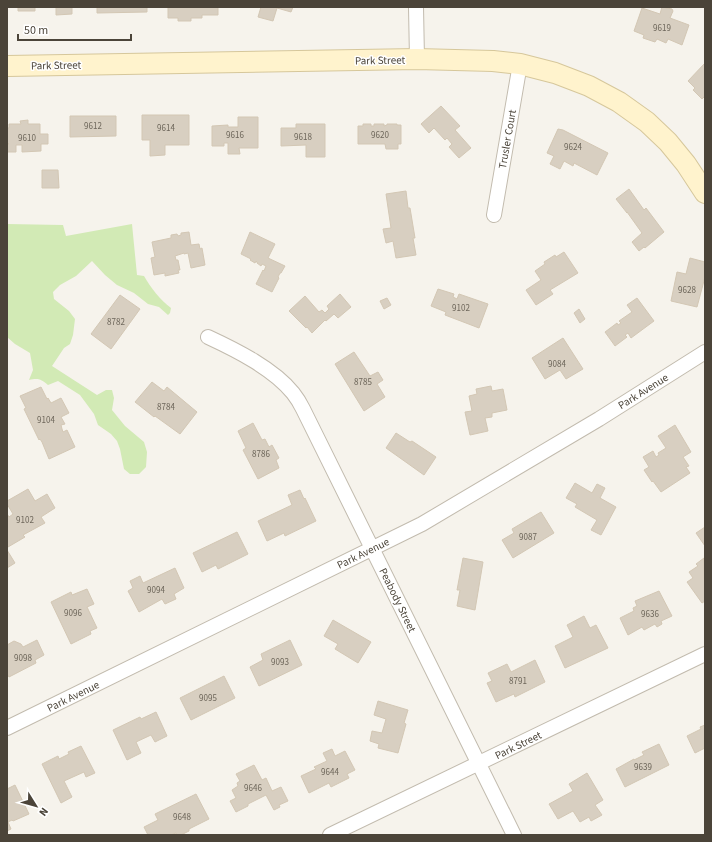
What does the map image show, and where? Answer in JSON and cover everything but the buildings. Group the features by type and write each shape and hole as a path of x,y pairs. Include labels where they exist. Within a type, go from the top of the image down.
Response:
{"street":[{"path":"416,7 417,59"},
{"name":"Park Street","path":"7,66 417,59 493,61 520,64 555,73 589,86 619,102 647,122 668,142 686,164 705,193"},
{"name":"Trusler Court","path":"494,214 520,64"},
{"name":"Peabody Street","path":"208,337 233,349 261,366 282,382 293,393 303,409 514,835"},
{"name":"Park Avenue","path":"7,728 422,524 599,418 705,352"},
{"name":"Park Street","path":"330,835 705,654"}],"green space":[{"path":"7,224 63,225 66,236 132,224 137,275 144,276 156,294 171,308 170,313 168,315 159,307 148,304 134,293 117,285 92,261 76,276 60,285 53,292 54,299 69,311 75,319 70,344 64,348 52,366 97,395 106,390 112,390 114,398 112,410 125,426 144,442 147,452 146,467 139,474 130,474 124,469 117,441 111,434 98,425 94,414 80,395 58,381 48,385 43,381 35,379 29,380 33,370 30,353 7,337"}]}
